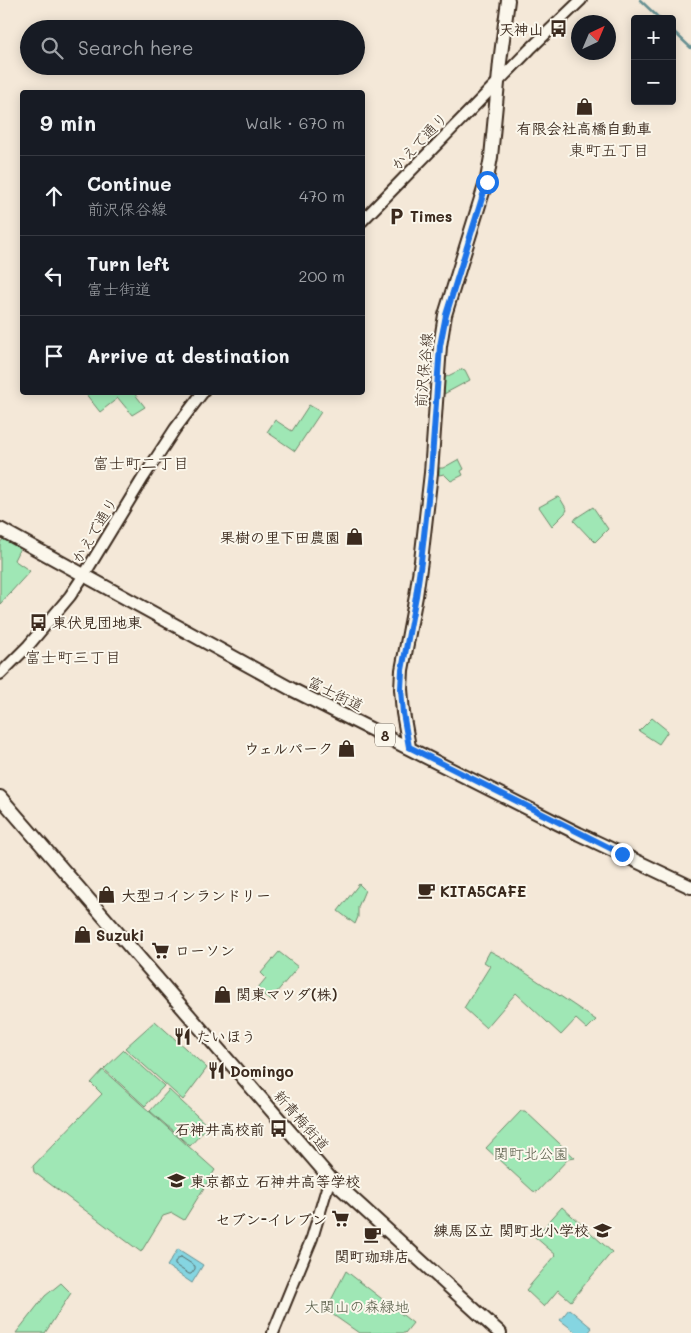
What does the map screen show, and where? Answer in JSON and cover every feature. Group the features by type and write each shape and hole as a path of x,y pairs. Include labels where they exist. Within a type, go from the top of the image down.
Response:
{"main road":[{"name":"前沢保谷線","path":"409,747 403,713 402,670 422,553 431,473 440,346 446,315 488,179 508,0"},
{"name":"富士街道","path":"0,529 293,690 579,834 691,887"},
{"name":"新青梅街道","path":"0,797 330,1178 500,1333"}],"street":[{"name":"かえで通り","path":"365,218 581,0"},
{"name":"かえで通り","path":"0,674 23,652 70,596 143,478 175,429 201,395"},
{"path":"273,1333 312,1238 330,1178"}],"green space":[{"path":"462,369 465,370 470,380 444,394 444,378"},
{"path":"87,395 136,395 145,407 132,415 118,398 100,412"},
{"path":"309,405 321,412 295,451 267,432 275,420 292,431"},
{"path":"459,459 464,469 461,471 463,475 451,481 444,474 439,475 439,468 443,468"},
{"path":"557,497 560,498 567,510 552,526 539,507"},
{"path":"593,507 608,529 595,542 574,521"},
{"path":"3,539 20,548 14,560 30,571 0,604 0,543"},
{"path":"652,718 668,731 659,744 639,731"},
{"path":"359,884 365,890 358,907 358,917 355,924 338,911"},
{"path":"490,951 596,1020 587,1029 576,1019 561,1035 516,993 486,1028 464,1008 490,966 484,962"},
{"path":"279,952 298,967 270,1000 257,989 266,978 261,973"},
{"path":"155,1021 207,1068 183,1100 125,1048"},
{"path":"124,1050 164,1086 145,1106 104,1069"},
{"path":"103,1070 215,1170 184,1220 172,1213 163,1216 141,1252 34,1172 33,1166 102,1094 91,1083"},
{"path":"169,1090 208,1126 190,1146 150,1111"},
{"name":"関町北公園","path":"521,1111 525,1111 575,1158 568,1159 537,1192 533,1191 486,1148"},
{"path":"562,1207 612,1252 571,1301 558,1290 544,1307 526,1290 556,1255 535,1237"},
{"name":"大関山の森緑地","path":"346,1271 413,1323 405,1333 359,1333 326,1310"},
{"path":"61,1283 71,1293 45,1333 16,1333 45,1296"}],"water":[{"path":"178,1249 203,1265 192,1283 167,1266"},
{"path":"569,1309 592,1328 588,1333 577,1333 560,1320"}],"waterway":[{"path":"640,0 656,15"},
{"path":"676,34 691,48"}],"place":[{"name":"天神山","path":"558,29"},
{"name":"有限会社高橋自動車","path":"584,107"},
{"name":"Times","path":"396,216"},
{"name":"果樹の里下田農園","path":"354,537"},
{"name":"東伏見団地東","path":"38,622"},
{"name":"ウェルパーク","path":"347,748"},
{"name":"KITA5CAFE","path":"426,891"},
{"name":"大型コインランドリー","path":"107,895"},
{"name":"Suzuki","path":"82,935"},
{"name":"ローソン","path":"161,950"},
{"name":"関東マツダ(株)","path":"222,994"},
{"name":"たいほう","path":"182,1036"},
{"name":"Domingo","path":"216,1071"},
{"name":"石神井高校前","path":"279,1129"},
{"name":"東京都立 石神井高等学校","path":"176,1181"},
{"name":"セブン-イレブン","path":"341,1219"},
{"name":"練馬区立 関町北小学校","path":"603,1230"},
{"name":"関町珈琲店","path":"372,1235"}],"district":[{"name":"東町五丁目","path":"609,149"},
{"name":"富士町二丁目","path":"141,462"},
{"name":"富士町三丁目","path":"73,656"}],"route":[{"path":"487,182 442,331 437,378 434,442 421,562 402,662 401,689 409,747 622,854"}]}
